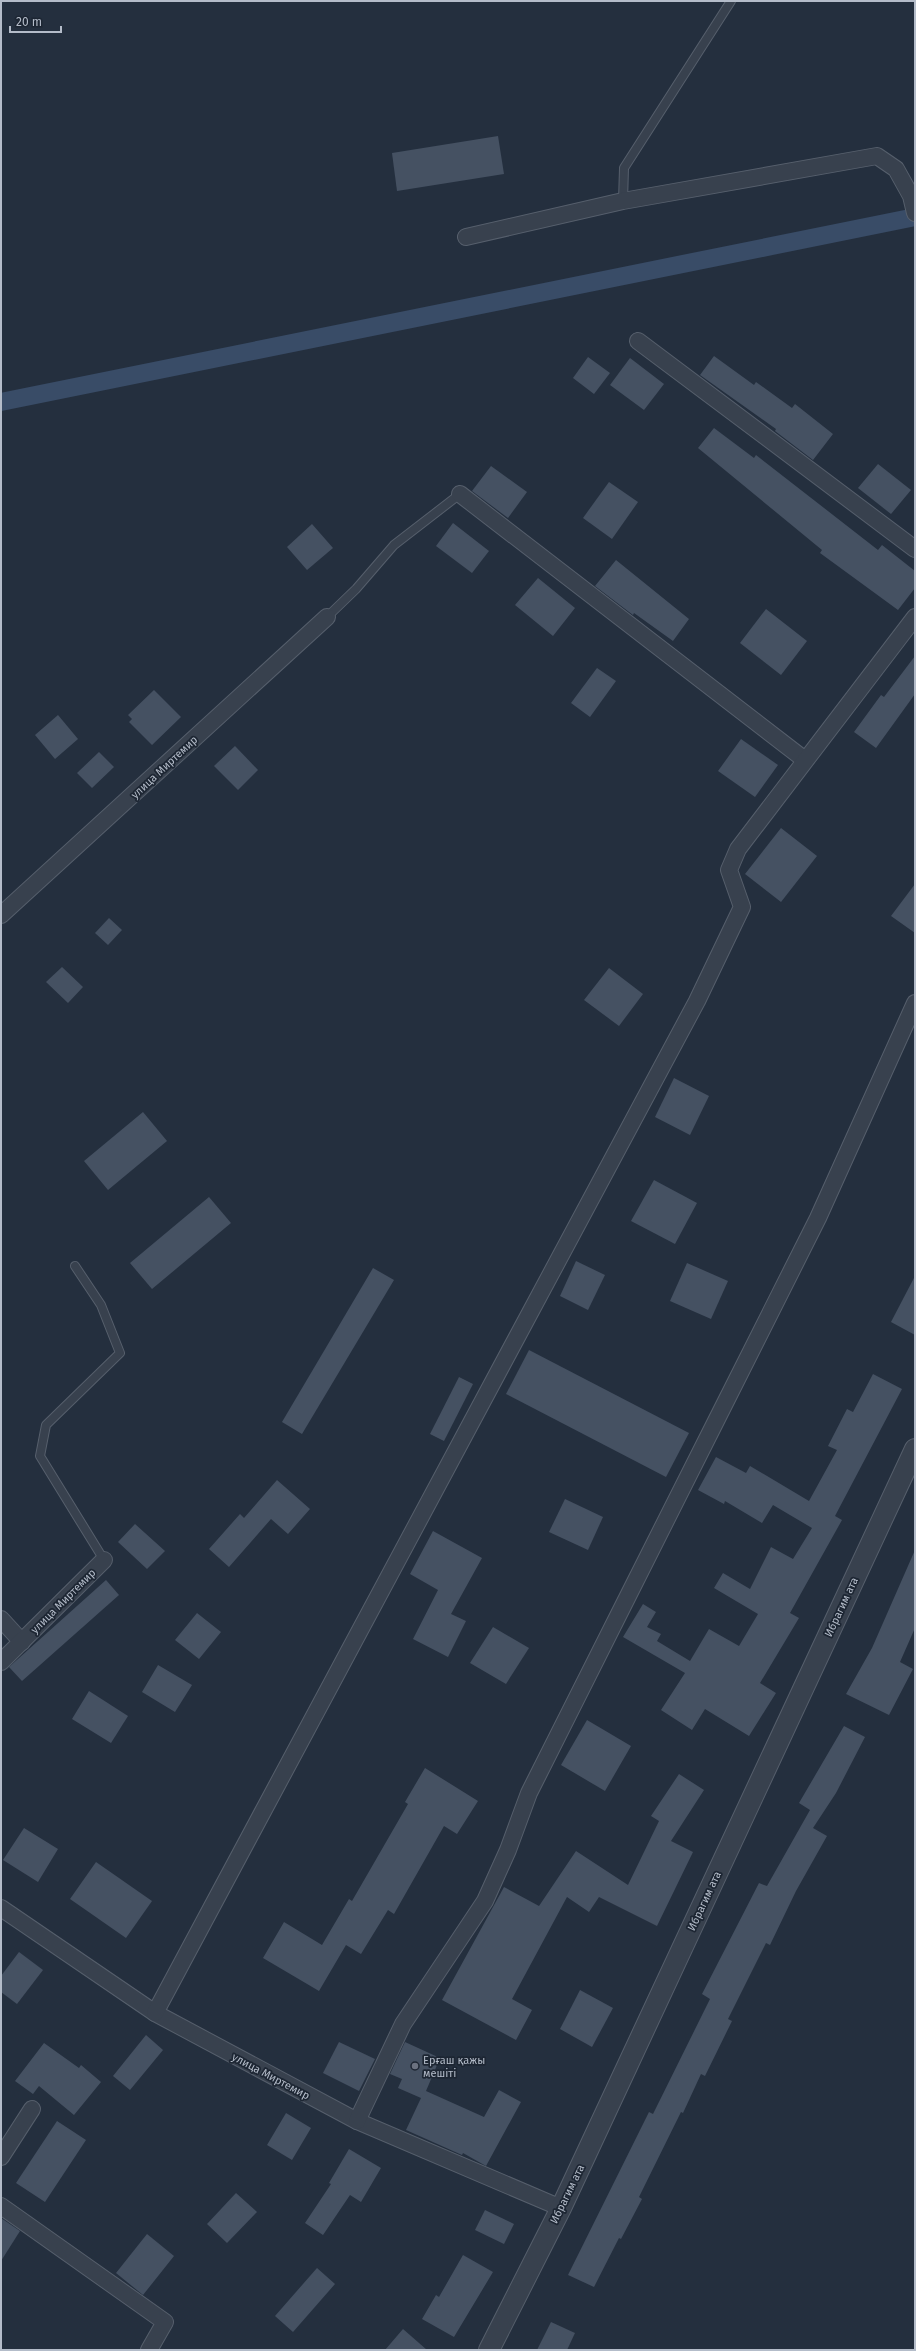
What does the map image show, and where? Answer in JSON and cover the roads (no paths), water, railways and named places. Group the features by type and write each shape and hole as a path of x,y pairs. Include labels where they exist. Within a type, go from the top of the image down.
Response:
{"street":[{"path":"466,237 623,201 877,156 896,169 911,196 915,213"},
{"path":"638,341 915,549"},
{"path":"460,494 805,760"},
{"name":"улица Миртемир","path":"1,916 327,617"},
{"path":"155,2013 697,1001 742,907 730,870 738,849 915,618"},
{"path":"357,2121 403,2024 485,1901 508,1850 529,1793 818,1218 915,1003"},
{"name":"Ибрагим ата","path":"489,2350 561,2208 915,1449"},
{"name":"улица Миртемир","path":"1,1662 104,1560"},
{"name":"улица Миртемир","path":"1,1619 22,1642"},
{"name":"улица Миртемир","path":"1,1908 155,2013 357,2121 561,2208"},
{"path":"1,2157 32,2109"},
{"path":"1,2206 165,2322 149,2350"}],"lane":[{"path":"623,201 624,168 731,1"},
{"path":"327,617 356,589 394,546 460,494"},
{"path":"76,1266 101,1305 120,1353 46,1425 40,1456 104,1560"}],"waterway":[{"path":"1,402 915,217"}],"place":[{"name":"Ерғаш қажы мешіті","path":"415,2066"}]}
